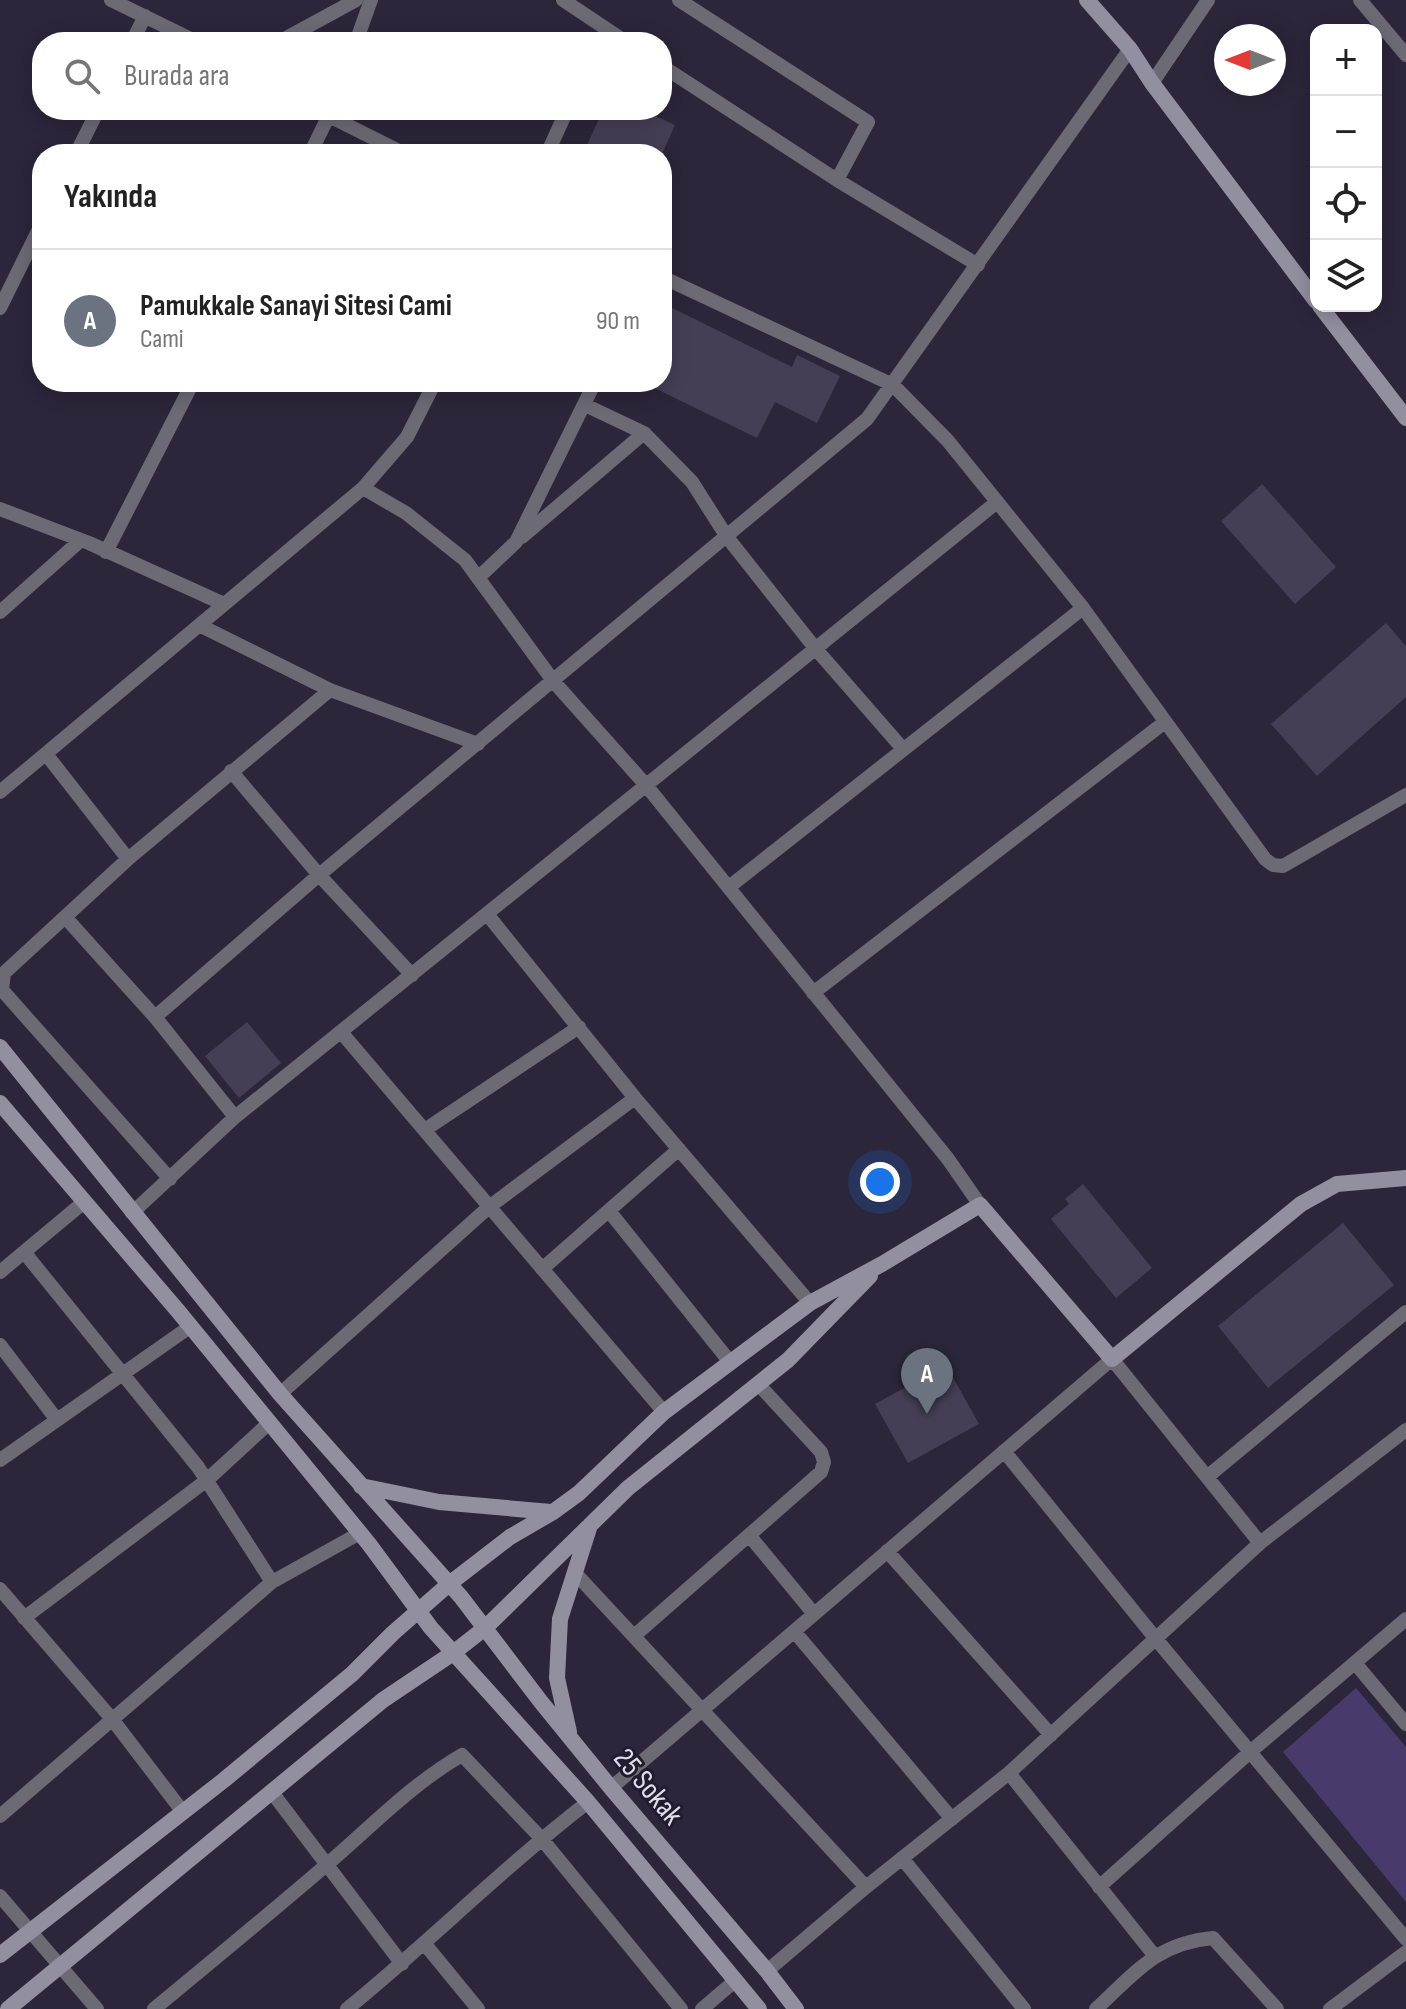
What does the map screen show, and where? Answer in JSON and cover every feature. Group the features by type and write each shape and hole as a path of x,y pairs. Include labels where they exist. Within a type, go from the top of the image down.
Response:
{"street":[{"path":"111,0 177,32"},
{"path":"297,32 356,0"},
{"path":"360,32 371,0"},
{"path":"563,0 611,32"},
{"path":"679,0 868,122 837,180"},
{"path":"1087,0 1130,49 1152,83 1310,293"},
{"path":"1152,83 1208,0"},
{"path":"1360,0 1406,55"},
{"path":"137,32 145,16"},
{"path":"155,1017 319,875 867,419 1130,49"},
{"path":"672,73 837,180 978,265"},
{"path":"81,144 93,120"},
{"path":"314,144 323,120"},
{"path":"341,120 386,144"},
{"path":"552,144 562,120"},
{"path":"0,308 32,243"},
{"path":"672,282 893,385 948,441 1083,608 1265,859 1273,865 1283,866 1406,795"},
{"path":"1324,312 1406,418"},
{"path":"106,552 188,392"},
{"path":"0,792 363,488 407,437 430,392"},
{"path":"516,542 591,392"},
{"path":"585,405 644,433 692,482 727,537 815,648 903,749"},
{"path":"478,578 644,433"},
{"path":"363,488 406,513 465,560 554,682 645,784 948,1159 980,1205 1112,1359 1260,1543"},
{"path":"132,1213 235,1117 997,502"},
{"path":"0,509 81,540 224,604"},
{"path":"0,612 81,540"},
{"path":"729,887 1083,608"},
{"path":"201,626 330,690 478,744"},
{"path":"170,1179 2,990 4,973 128,859 330,690"},
{"path":"813,993 1165,722"},
{"path":"46,754 128,859"},
{"path":"231,771 319,875 412,975"},
{"path":"487,914 635,1098 810,1303"},
{"path":"65,917 155,1017 235,1117"},
{"path":"426,1129 579,1027"},
{"path":"341,1032 664,1412"},
{"name":"25 Sokak","path":"0,1047 280,1394 461,1597 611,1788 796,2009"},
{"path":"280,1394 489,1207 635,1098"},
{"name":"25 Sokak","path":"0,1103 191,1326 360,1533 431,1628 588,1802 759,2009"},
{"path":"542,1269 679,1149"},
{"path":"611,1788 1112,1359 1301,1204 1337,1184 1406,1178"},
{"path":"0,1272 84,1202"},
{"path":"0,1955 183,1812 352,1674 417,1610 449,1584 510,1537 579,1493 664,1412 810,1303 980,1205"},
{"path":"609,1211 730,1362"},
{"path":"24,1252 207,1480 272,1582"},
{"path":"8,2009 383,1700 485,1628 628,1488 788,1360 882,1264"},
{"path":"1207,1477 1406,1312"},
{"path":"0,1460 191,1326"},
{"path":"0,1345 57,1420"},
{"path":"634,1636 817,1476 824,1462 821,1452 758,1384"},
{"path":"24,1618 207,1480 269,1423"},
{"path":"767,1971 1009,1773 1260,1543 1406,1430"},
{"path":"1004,1451 1406,1939"},
{"path":"360,1486 439,1502 553,1512"},
{"path":"570,1737 557,1678 560,1619 591,1522"},
{"path":"0,1816 272,1582 360,1533"},
{"path":"749,1535 814,1614"},
{"path":"887,1551 1051,1735"},
{"path":"576,1574 866,1887"},
{"path":"0,1589 112,1719 183,1812"},
{"path":"1099,1887 1406,1619"},
{"path":"794,1631 952,1819"},
{"path":"1355,1663 1406,1724"},
{"path":"154,2009 326,1866 401,1796 462,1755 541,1838 681,2009"},
{"path":"1009,1773 1154,1955"},
{"path":"271,1791 402,1964"},
{"path":"347,2009 402,1964 541,1838 588,1802"},
{"path":"902,1858 1024,2009"},
{"path":"0,1896 97,2009"},
{"path":"1096,2009 1154,1955 1189,1940 1213,1938 1277,2009"},
{"path":"424,1943 478,2009"},
{"path":"1330,2009 1406,1952"},
{"path":"702,2009 736,1980"}],"shaded area":[{"path":"1356,1688 1406,1747 1406,1902 1283,1752"}],"building":[{"path":"598,120 664,120 675,125 666,144 588,144"},
{"path":"672,308 792,367 797,355 840,376 817,423 775,402 757,438 663,392 672,392"},
{"path":"1262,484 1336,567 1295,604 1221,521"},
{"path":"1386,623 1406,646 1406,697 1317,776 1271,724"},
{"path":"247,1022 281,1063 239,1098 205,1056"},
{"path":"1083,1184 1152,1268 1116,1298 1051,1219 1069,1204 1065,1199"},
{"path":"1343,1223 1394,1285 1268,1388 1218,1326"},
{"path":"946,1365 979,1424 908,1463 875,1404"}],"place":[{"name":"Pamukkale Sanayi Sitesi Cami","path":"927,1414"}]}
